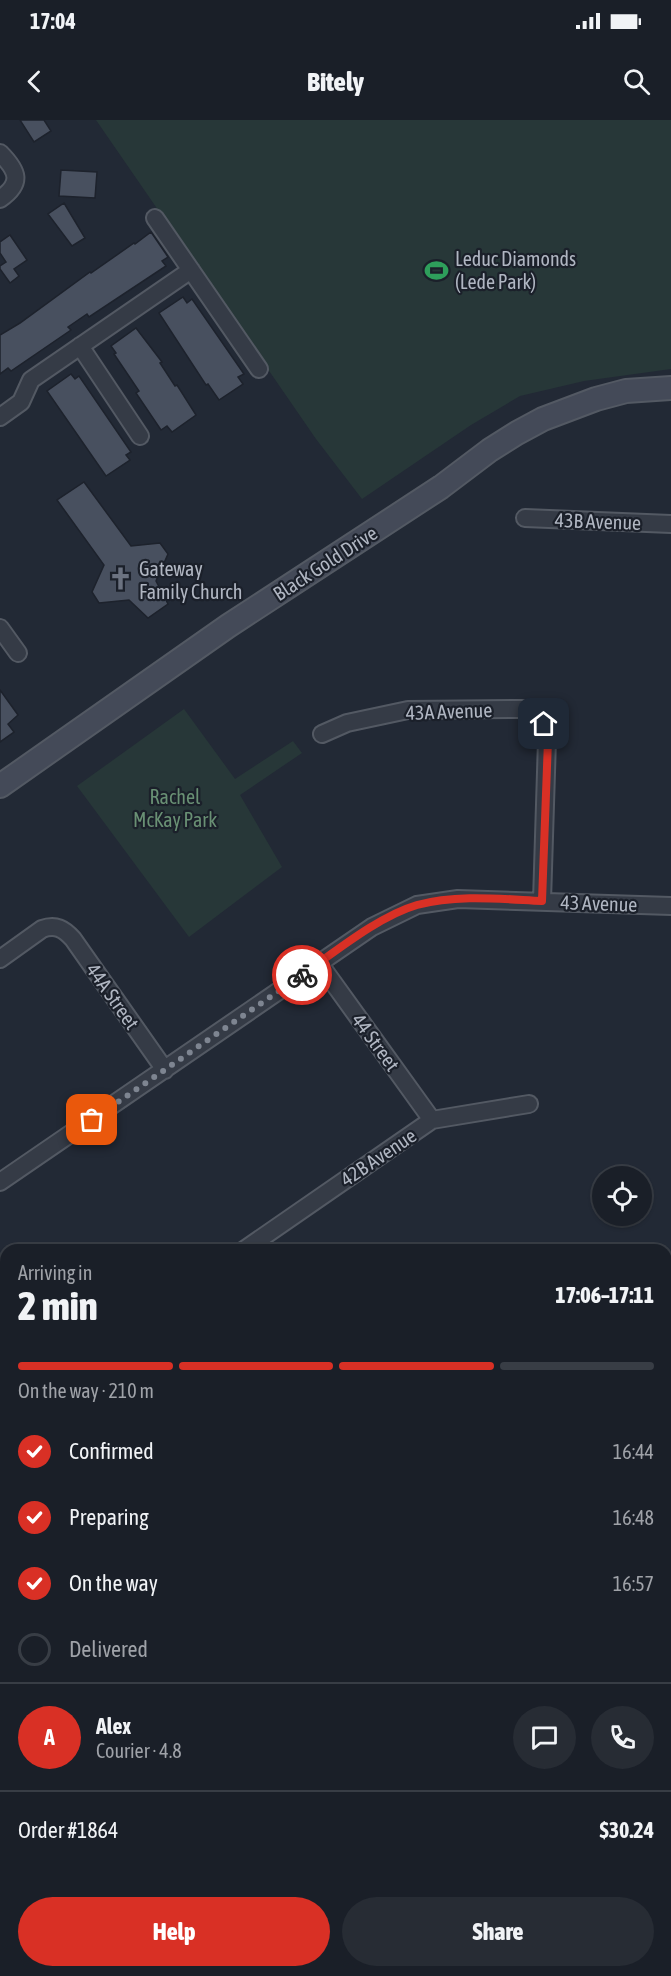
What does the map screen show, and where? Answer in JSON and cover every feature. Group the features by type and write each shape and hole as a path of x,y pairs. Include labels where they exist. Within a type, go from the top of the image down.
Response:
{"main road":[{"name":"Black Gold Drive","path":"0,786 228,626 441,488 490,450 518,433 543,419 596,399 626,391 671,388"}],"street":[{"path":"0,153 15,174 16,180 14,187 0,199"},
{"path":"155,218 259,369"},
{"path":"0,417 21,402 31,380 191,270"},
{"path":"80,346 140,436"},
{"name":"43B Avenue","path":"525,518 671,524"},
{"path":"0,628 18,653"},
{"name":"43A Avenue","path":"322,734 347,723 408,710 522,709 541,717 548,740 542,901"},
{"name":"43 Avenue","path":"0,1182 372,927 417,905 466,898 671,906"},
{"name":"44A Street","path":"0,959 49,926 67,932 165,1070"},
{"name":"44 Street","path":"319,963 432,1120"},
{"name":"42B Avenue","path":"254,1244 432,1120 529,1104"}],"green space":[{"path":"96,120 671,120 671,369 584,381 520,396 471,425 362,499 316,439"},
{"name":"Rachel McKay Park","path":"184,709 235,779 293,741 302,753 240,795 282,867 189,937 77,786"}],"building":[{"path":"20,120 44,120 51,131 34,142"},
{"path":"61,170 97,172 95,198 59,196"},
{"path":"64,203 85,238 72,246 48,214"},
{"path":"151,232 168,257 162,261 166,266 89,317 87,314 68,327 71,330 11,371 8,368 0,374 0,335"},
{"path":"10,235 27,260 14,269 19,276 10,283 0,269 0,266 6,262 0,253 0,242"},
{"path":"183,297 187,303 192,299 244,374 238,377 243,384 219,400 208,384 206,385 159,313"},
{"path":"136,328 162,362 160,363 196,415 172,432 167,426 161,430 136,393 139,391 111,346"},
{"path":"71,374 75,379 79,376 131,452 126,455 130,460 106,476 47,391"},
{"path":"84,482 131,546 160,543 168,554 156,581 168,604 148,618 129,600 99,603 92,592 104,565 57,500"},
{"path":"0,690 18,715 8,724 14,732 0,742"}],"way so far":[{"path":"92,1120 302,975"}],"place":[{"name":"Leduc Diamonds (Lede Park)","path":"437,270"},
{"name":"Gateway Family Church","path":"121,579"}],"route":[{"path":"302,975 372,927 417,905 475,898 542,901 548,740 544,724"}]}
